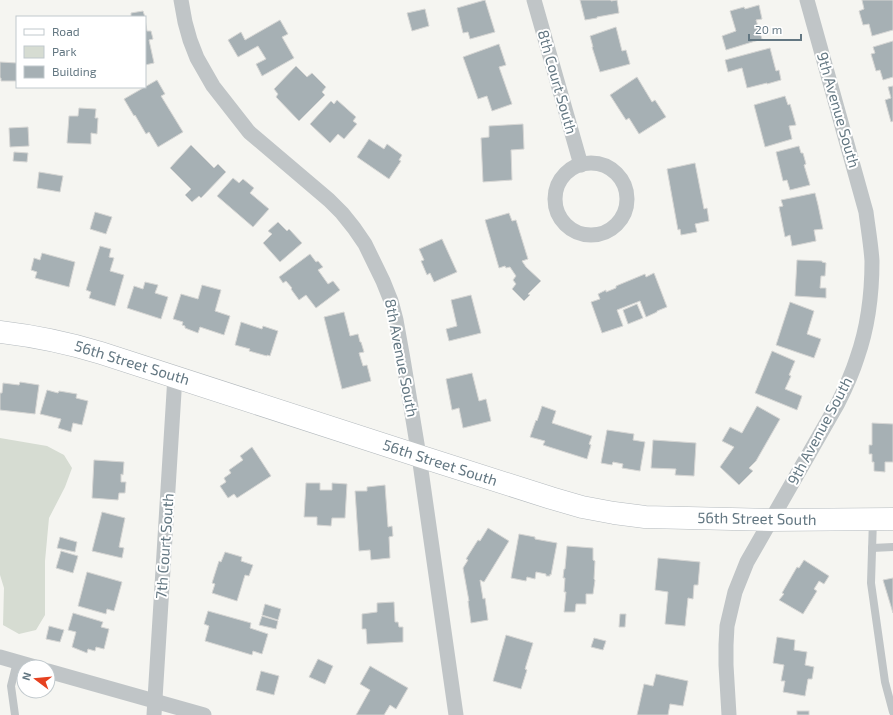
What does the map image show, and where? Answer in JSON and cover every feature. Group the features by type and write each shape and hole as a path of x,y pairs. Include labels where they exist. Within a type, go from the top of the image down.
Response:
{"street":[{"name":"8th Avenue South","path":"181,0 185,22 197,58 222,99 250,132 342,213 365,244 391,300 396,320 420,456 456,715"},
{"name":"8th Court South","path":"534,0 581,165"},
{"name":"9th Avenue South","path":"729,715 726,645 727,626 735,592 747,562 838,404 857,358 869,309 872,261 866,212 806,0"},
{"path":"590,163 607,167 621,179 627,196 627,205 624,214 619,221 613,228 597,235 588,236 571,229 561,220 556,208 556,190 560,181 572,168 581,165 590,163"},
{"name":"56th Street South","path":"0,332 79,346 582,507 645,517 771,520 883,519"},
{"name":"7th Court South","path":"155,708 175,376"},
{"path":"0,657 16,661"},
{"path":"56,674 155,708 204,715"}],"lane":[{"path":"883,519 872,548 871,583 885,682 893,712"},
{"path":"872,548 893,547"},
{"path":"15,715 11,686 16,669"}],"green space":[{"path":"0,438 47,446 64,455 72,468 65,487 49,518 45,561 45,615 36,630 19,634 3,625 4,588 0,575"}],"building":[{"path":"485,0 495,32 470,39 468,32 463,33 457,8"},
{"path":"580,0 617,0 619,13 585,20"},
{"path":"862,0 893,0 893,30 872,36 869,24 863,25 859,11 864,9"},
{"path":"759,5 762,19 756,20 762,39 726,50 722,36 736,31 730,11"},
{"path":"425,9 429,26 412,31 407,13"},
{"path":"143,11 145,16 131,16 131,13"},
{"path":"280,20 288,34 282,37 294,58 262,76 256,64 266,59 258,46 238,57 228,40 241,32 245,40"},
{"path":"146,25 147,31 151,31 153,39 149,40 154,63 146,65"},
{"path":"616,27 622,51 626,50 630,64 600,72 590,36"},
{"path":"893,41 893,77 883,80 880,70 876,71 871,54 875,53 873,47"},
{"path":"499,44 506,65 499,67 512,104 492,111 487,96 478,99 463,57"},
{"path":"770,48 776,71 779,70 781,80 747,88 742,68 728,72 725,60"},
{"path":"0,62 16,63 16,81 1,81"},
{"path":"296,66 307,77 312,73 326,87 322,92 325,95 299,121 276,97 278,94 274,89"},
{"path":"637,77 652,102 655,100 666,117 639,134 629,118 626,120 610,95"},
{"path":"157,80 165,94 161,96 183,132 158,147 149,132 146,134 124,99 143,88 146,88 146,86"},
{"path":"893,86 893,121 891,122 885,100 891,98 888,87"},
{"path":"785,96 788,105 790,104 796,125 789,126 792,139 765,147 754,105"},
{"path":"337,100 356,117 353,121 357,124 344,139 338,134 330,143 310,124 331,101 334,104"},
{"path":"79,108 96,109 95,118 98,118 97,134 91,133 91,144 67,143 69,116 78,116"},
{"path":"523,124 524,149 511,150 512,180 483,182 481,138 489,137 489,126"},
{"path":"28,127 29,146 10,147 9,128"},
{"path":"369,139 384,149 387,144 402,155 399,160 401,161 389,179 357,157"},
{"path":"191,145 214,168 218,164 226,172 201,198 199,196 192,202 185,195 191,189 170,168"},
{"path":"799,146 801,153 803,153 806,164 804,165 810,185 790,190 787,180 783,181 776,152"},
{"path":"14,152 28,153 27,162 13,161"},
{"path":"695,163 704,209 707,208 709,221 695,224 697,232 681,235 680,229 678,230 667,169"},
{"path":"39,172 63,176 60,192 37,188"},
{"path":"233,178 239,183 243,179 254,188 250,193 269,209 253,227 217,196"},
{"path":"815,193 823,229 814,230 816,241 792,246 790,235 785,237 779,207 783,206 781,200"},
{"path":"95,212 112,217 106,234 90,229"},
{"path":"509,213 512,221 516,220 528,259 522,261 526,267 541,281 528,294 530,295 524,301 512,289 516,284 513,280 516,276 510,267 506,268 505,266 499,268 485,220"},
{"path":"278,222 287,231 289,229 302,243 280,262 263,243 272,234 268,231"},
{"path":"442,239 457,272 434,282 430,273 427,275 421,261 424,260 419,249"},
{"path":"100,246 111,249 109,257 114,258 110,271 124,275 115,306 89,298 91,292 86,290"},
{"path":"42,253 75,262 69,287 35,278 37,272 31,270 34,258 40,260"},
{"path":"310,254 316,262 318,261 323,267 318,270 328,284 333,281 340,290 316,308 306,295 299,300 286,281 283,283 279,277"},
{"path":"797,260 822,261 826,263 825,276 821,276 820,288 826,288 826,298 795,296"},
{"path":"654,273 667,307 646,317 640,301 617,310 623,326 602,333 591,302 600,299 598,294 606,290 606,292 616,288 616,286 645,274 646,277"},
{"path":"145,282 158,285 155,293 168,297 161,319 127,308 134,286 143,289"},
{"path":"202,285 221,290 215,311 230,316 224,335 200,327 198,333 185,328 185,326 182,325 183,322 173,319 181,294 198,299"},
{"path":"471,295 481,333 449,341 446,329 457,326 451,300"},
{"path":"790,302 814,311 807,334 821,339 814,358 776,345"},
{"path":"637,304 643,318 628,324 623,310"},
{"path":"344,312 350,336 358,334 364,352 359,353 363,366 367,365 371,381 342,389 324,317"},
{"path":"241,322 262,329 263,326 278,331 270,356 249,351 250,349 235,345"},
{"path":"772,351 795,361 789,375 791,376 785,389 802,396 797,410 755,393"},
{"path":"472,373 479,401 486,399 491,421 463,428 459,408 452,410 446,379"},
{"path":"20,382 39,385 35,414 0,410 0,393 2,393 3,383 19,385"},
{"path":"47,390 58,393 59,391 77,394 76,398 88,401 82,425 73,423 71,432 58,428 61,419 40,414"},
{"path":"542,406 556,411 552,423 592,436 589,444 591,445 587,459 543,445 545,441 530,437"},
{"path":"757,406 780,419 756,461 749,468 753,471 739,485 720,467 734,447 722,441 730,427 742,433"},
{"path":"872,423 893,424 893,462 885,462 885,472 874,471 872,454 869,454 869,445 872,445"},
{"path":"607,430 634,434 633,440 645,442 640,471 622,468 623,464 613,462 612,465 601,463"},
{"path":"653,440 696,443 694,476 675,475 676,469 651,468"},
{"path":"252,447 271,476 237,498 234,494 228,498 220,486 226,482 224,478 231,473 229,470 243,460 240,456"},
{"path":"94,460 124,462 121,482 126,482 125,493 119,493 118,500 92,498"},
{"path":"306,483 320,483 320,490 332,490 332,483 347,484 345,518 332,518 331,526 317,525 317,517 304,517"},
{"path":"385,485 388,527 392,526 393,536 389,537 390,558 371,560 370,550 359,551 355,491 367,491 367,487"},
{"path":"102,512 125,518 119,547 124,548 122,558 92,551"},
{"path":"488,528 509,541 484,582 480,580 483,599 485,598 488,620 471,623 463,568 468,560 466,559 478,540 480,541"},
{"path":"519,534 557,543 550,576 536,572 535,579 527,577 526,581 511,578"},
{"path":"60,537 77,542 75,552 57,548"},
{"path":"567,546 593,548 593,560 595,561 593,594 586,594 586,604 576,604 575,612 564,612 566,592 564,592 565,578 563,578"},
{"path":"61,551 78,556 73,573 56,568"},
{"path":"225,552 242,557 241,561 253,565 249,576 245,575 237,601 212,593 215,584 212,583 219,561 221,562"},
{"path":"658,558 700,562 698,585 694,585 693,599 688,598 685,626 665,624 668,592 655,590"},
{"path":"804,560 829,576 824,584 819,581 814,589 817,591 803,614 779,600 784,594 782,593 797,567 799,568"},
{"path":"87,572 122,582 114,611 107,609 106,614 78,606"},
{"path":"893,578 893,613 883,580"},
{"path":"394,602 395,622 398,622 399,627 403,627 403,642 367,644 366,629 362,629 362,614 377,612 377,603"},
{"path":"265,604 281,609 278,620 262,615"},
{"path":"208,611 251,623 250,628 268,634 262,654 253,651 252,655 205,641 209,626 204,624"},
{"path":"73,613 103,622 101,627 109,629 104,649 96,647 95,651 88,649 87,653 72,647 76,632 68,630"},
{"path":"620,614 626,614 625,627 619,627"},
{"path":"262,616 278,621 276,629 259,625"},
{"path":"49,626 64,630 60,642 46,639"},
{"path":"506,635 533,643 521,689 493,681"},
{"path":"777,637 795,640 794,650 807,652 805,665 814,667 812,679 808,679 805,696 783,692 785,681 781,681 784,665 773,663"},
{"path":"594,638 606,641 603,650 591,647"},
{"path":"318,659 333,666 325,684 309,677"},
{"path":"370,666 408,688 396,709 390,705 384,715 356,715 370,690 360,684"},
{"path":"261,671 279,676 274,695 256,690"},
{"path":"656,674 688,681 683,706 670,704 668,715 637,715 644,684 653,686"},
{"path":"797,711 809,711 809,715 797,715"}]}
